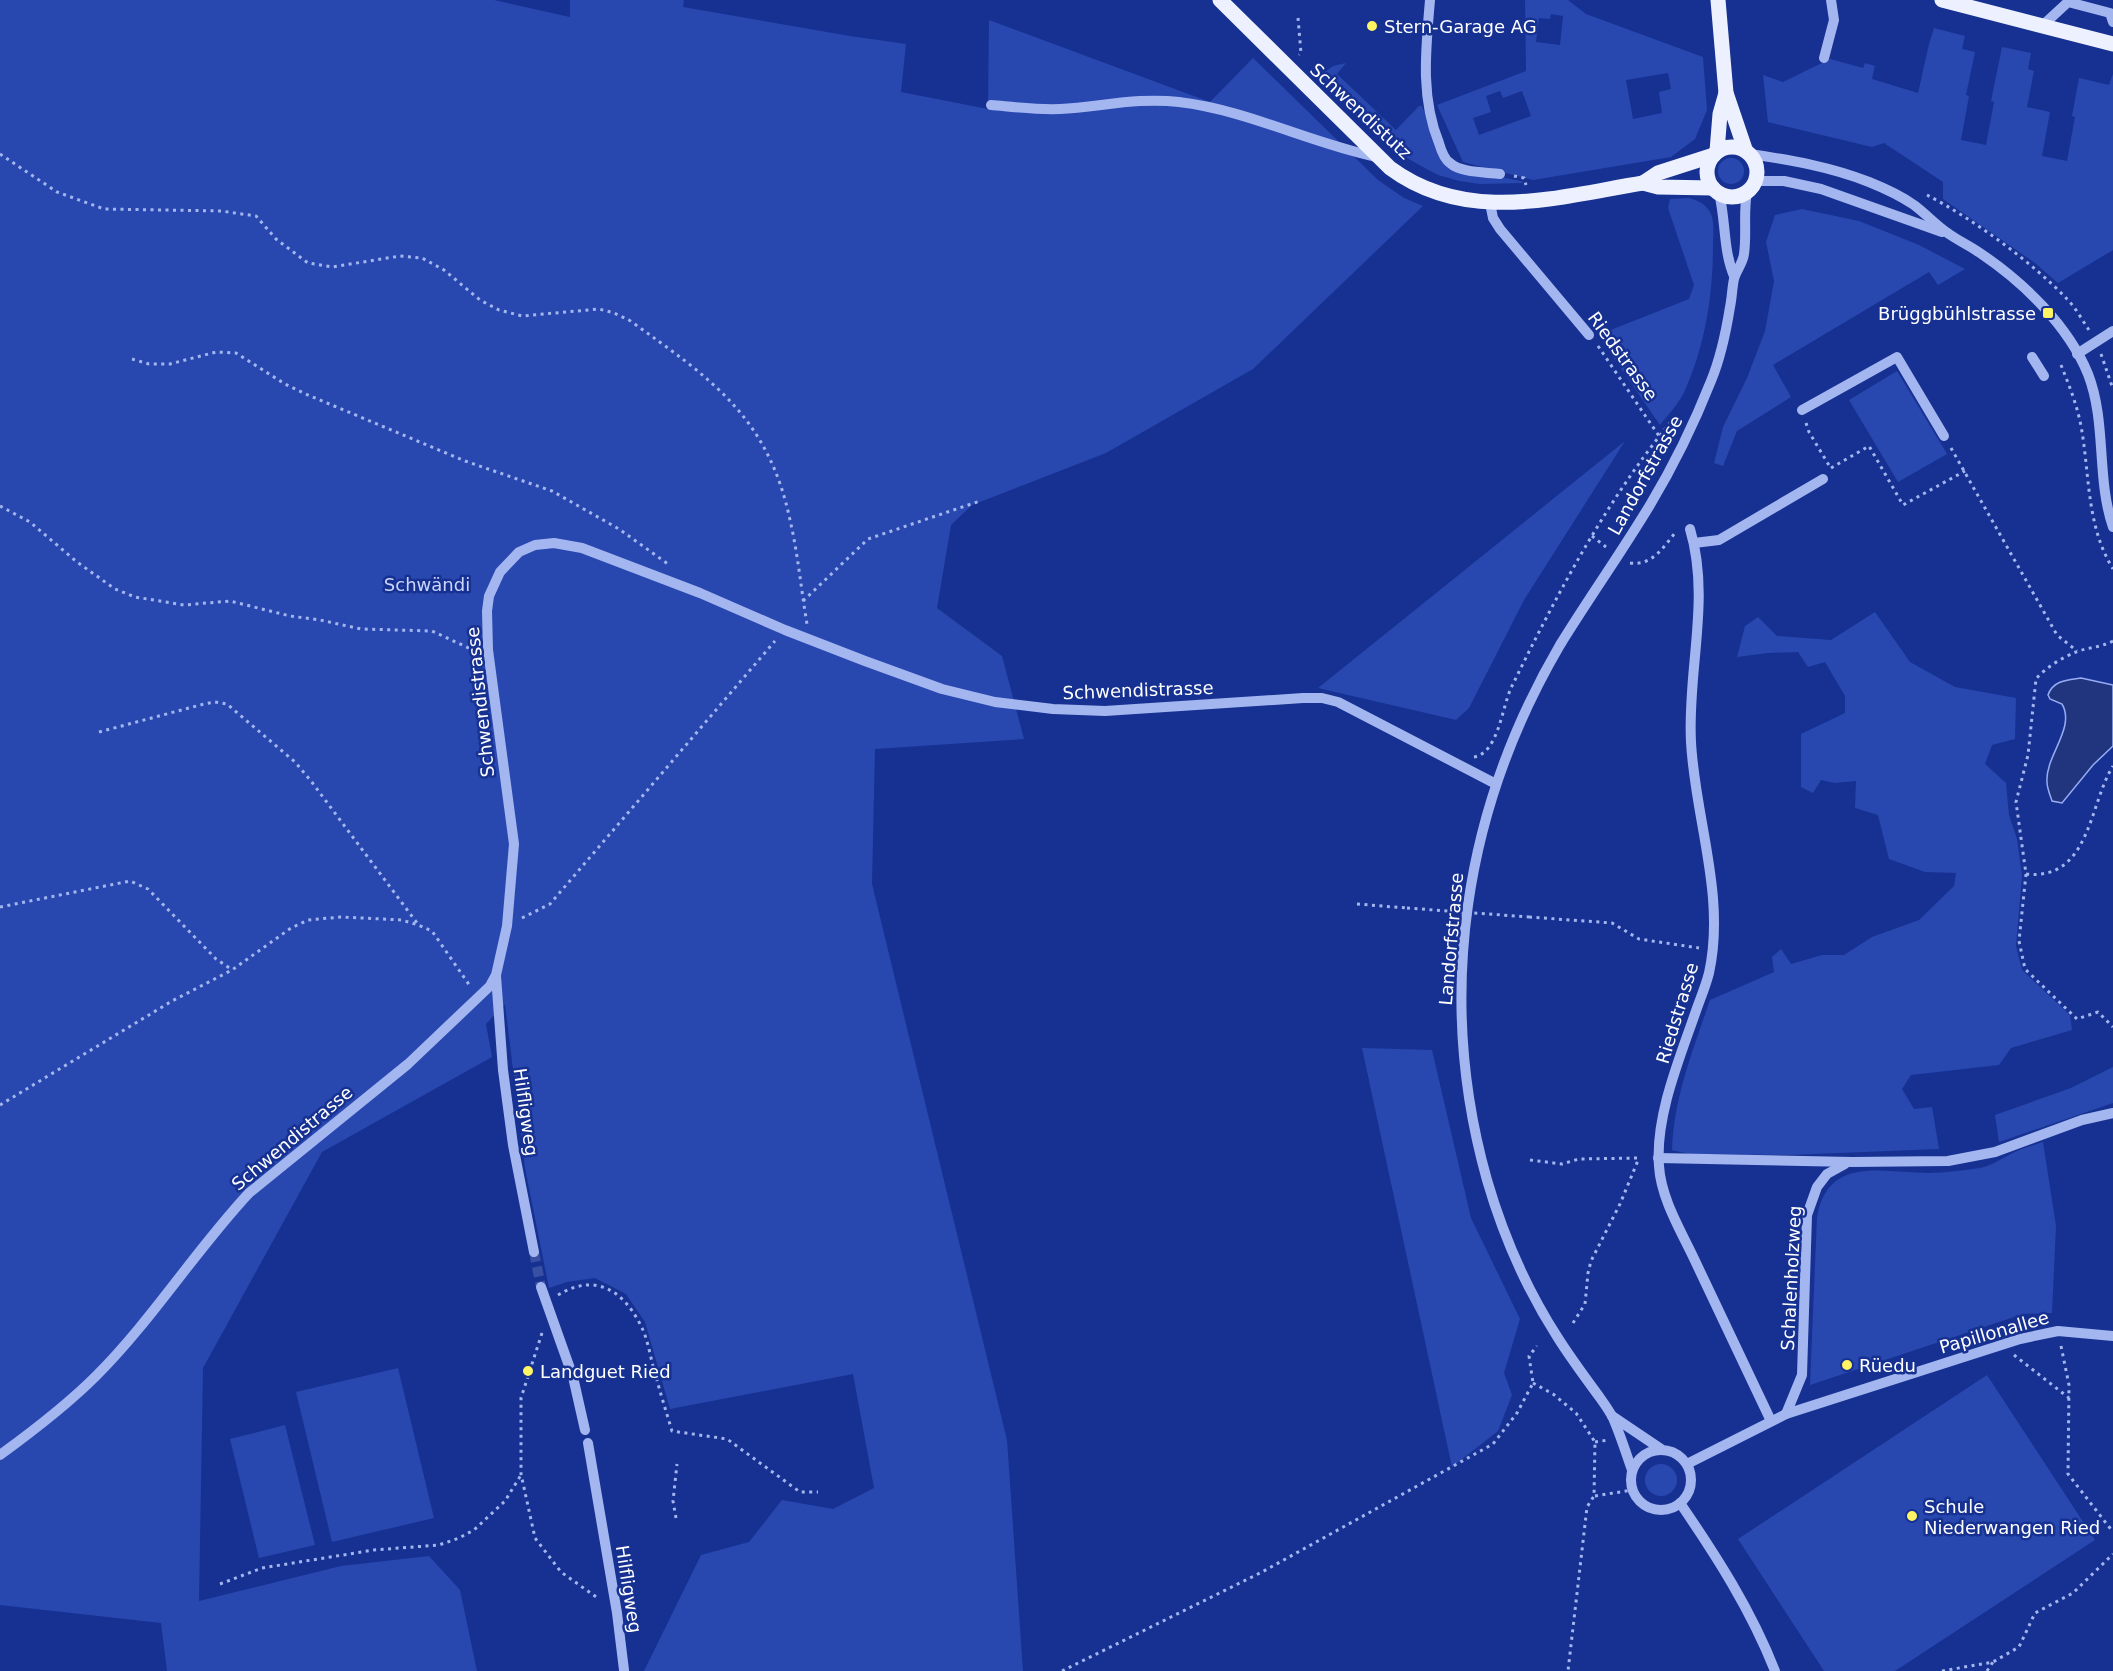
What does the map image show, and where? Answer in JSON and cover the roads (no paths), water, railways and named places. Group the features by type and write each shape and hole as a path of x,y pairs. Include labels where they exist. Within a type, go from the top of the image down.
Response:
{"main road":[{"name":"Schwendistutz","path":"1220,0 1378,157 1399,174 1428,190 1457,199 1490,203 1550,199 1643,183 1658,173 1715,153"},
{"path":"1718,0 1726,93 1747,152 1757,166 1751,186 1734,197 1716,191 1707,173 1710,160 1715,153 1720,114 1726,93"},
{"path":"1942,0 2113,44"},
{"path":"1715,153 1731,147 1747,152"},
{"name":"Schwendistutz","path":"1643,183 1658,187 1716,191"}],"street":[{"path":"1430,0 1425,84 1429,115 1436,138 1450,164 1461,169 1500,174"},
{"path":"1824,58 1834,20 1831,0"},
{"path":"2042,26 2068,2 2110,13 2113,22"},
{"path":"991,105 1061,109 1141,101 1179,102 1224,111 1378,157"},
{"path":"1747,152 1837,170 1870,183 1913,205 1948,234 1979,252 2022,285 2048,313 2077,354 2089,377 2099,421 2107,504 2113,527"},
{"path":"1751,186 1784,181 1821,189 1948,234"},
{"name":"Landorfstrasse","path":"1680,1503 1672,1509 1652,1509 1636,1498 1632,1490 1632,1470 1612,1415 1558,1338 1521,1271 1490,1187 1470,1107 1462,1037 1462,957 1475,861 1496,784 1518,726 1542,678 1588,601 1651,504 1689,434 1719,360 1728,323 1734,276 1744,257 1744,206 1751,186"},
{"name":"Landorfstrasse","path":"1716,191 1724,215 1728,261 1734,276"},
{"name":"Riedstrasse","path":"1490,203 1493,218 1500,230 1590,335"},
{"path":"2077,354 2113,331"},
{"path":"1802,410 1897,357 1944,436"},
{"path":"2032,357 2043,376"},
{"path":"1694,543 1719,540 1823,479"},
{"name":"Riedstrasse","path":"1690,529 1698,567 1699,598 1691,736 1696,792 1712,890 1715,931 1709,974 1669,1093 1663,1117 1658,1158 1661,1179 1672,1213 1771,1421"},
{"name":"Schwendistrasse","path":"0,1455 96,1376 249,1193 400,1071 490,986 496,975 507,926 514,844 488,650 487,611 493,583 508,562 519,552 535,544 568,545 598,554 700,593 784,630 942,689 1007,704 1105,711 1303,698 1322,699 1338,702 1496,784"},
{"name":"Hilfligweg","path":"496,975 503,1070 513,1145 534,1252"},
{"name":"Schalenholzweg","path":"1658,1158 1932,1162 1983,1155 2082,1120 2113,1113"},
{"name":"Schalenholzweg","path":"1786,1414 1802,1375 1807,1215 1816,1187 1827,1174 1852,1162"},
{"path":"541,1287 573,1377 585,1430"},
{"name":"Papillonallee","path":"1687,1464 1786,1414 2002,1345 2058,1331 2113,1336"},
{"name":"Landorfstrasse","path":"1612,1415 1661,1449 1680,1456 1687,1464"},
{"name":"Hilfligweg","path":"588,1443 617,1613 624,1670"},
{"path":"1632,1470 1640,1457 1653,1450 1661,1449"},
{"path":"1687,1464 1691,1481 1690,1489 1680,1503 1731,1579 1756,1627 1775,1671"}],"tunnel":[{"path":"534,1252 541,1287"}],"place":[{"name":"Stern-Garage AG","path":"1372,26"},
{"name":"Brüggbühlstrasse","path":"2048,313"},
{"name":"Rüedu","path":"1847,1365"},
{"name":"Landguet Ried","path":"528,1371"},
{"name":"Schule Niederwangen Ried","path":"1912,1516"}],"park label":[{"name":"Schwändi","path":"427,584"}]}
